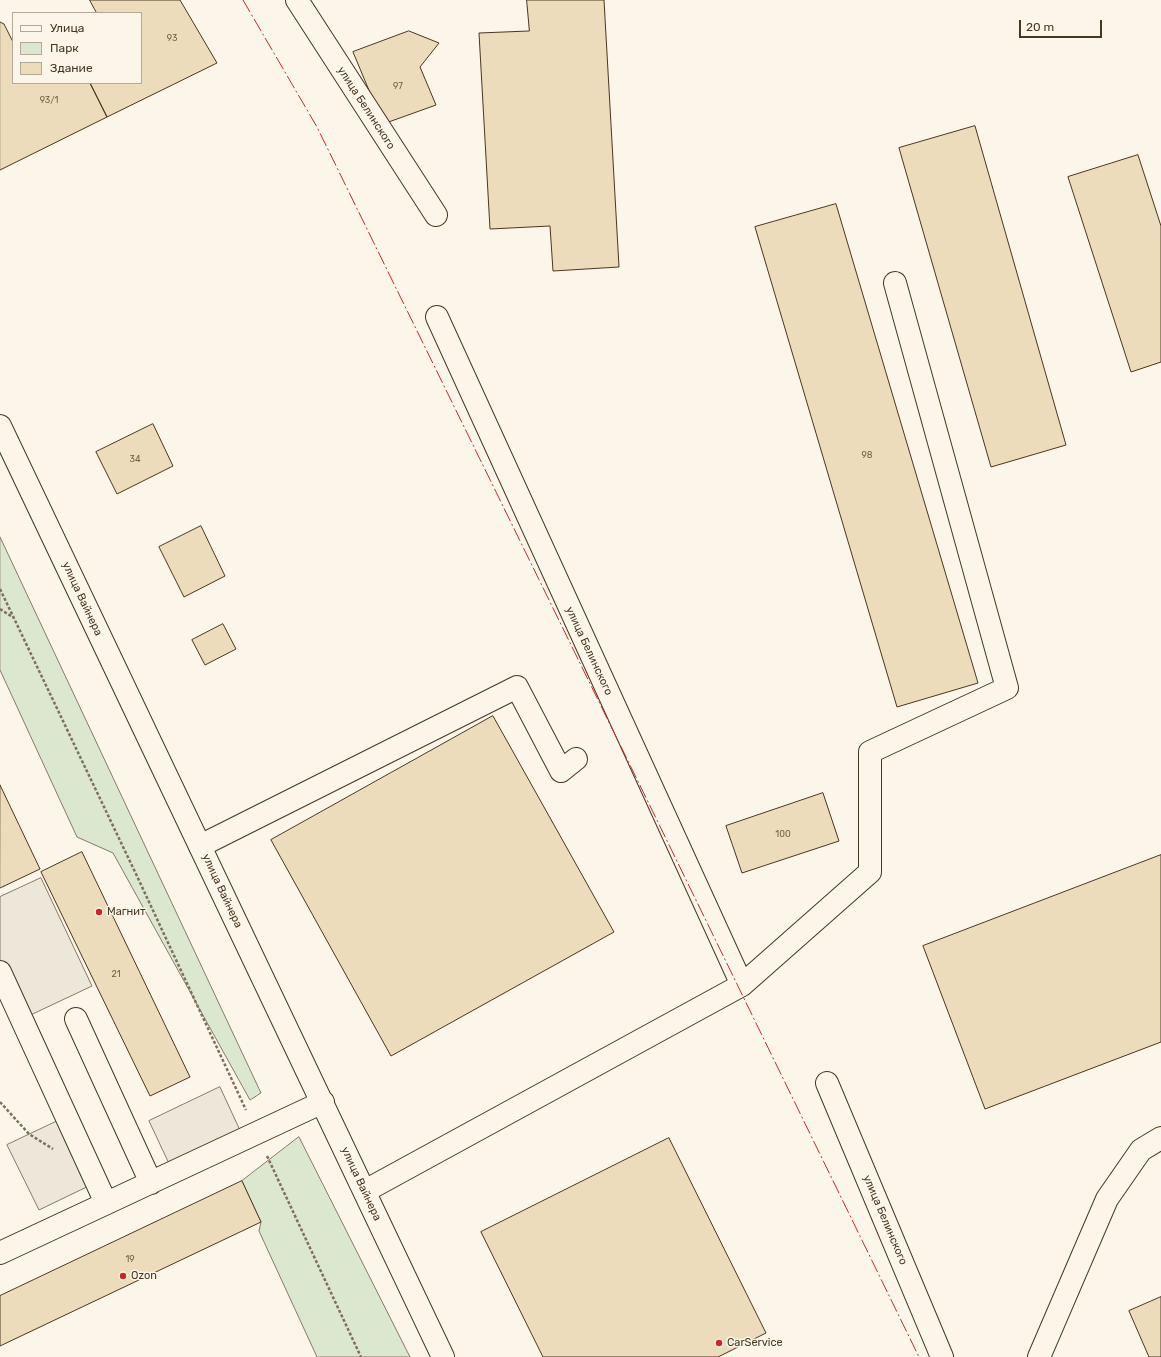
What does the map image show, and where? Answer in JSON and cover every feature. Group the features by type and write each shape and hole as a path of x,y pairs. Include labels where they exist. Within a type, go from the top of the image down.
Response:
{"main road":[{"name":"улица Белинского","path":"297,0 436,216"},
{"path":"365,1191 742,985 870,872 870,752 1007,688 895,284"},
{"name":"улица Белинского","path":"437,317 742,985"},
{"name":"улица Вайнера","path":"0,426 443,1357"},
{"path":"200,846 517,687 561,771 576,759"},
{"path":"0,972 106,1203"},
{"path":"76,1019 151,1183"},
{"name":"улица Белинского","path":"827,1083 942,1357"},
{"path":"0,1253 322,1102"},
{"path":"1039,1357 1107,1199 1141,1150 1161,1138"}],"path":[{"path":"0,589 136,874"},
{"path":"0,609 14,619"},
{"path":"0,1102 29,1134 55,1151"}],"green space":[{"path":"0,537 261,1093 250,1100 113,853 77,837 0,670"},
{"path":"299,1137 410,1357 317,1357 259,1231 261,1222 242,1181"}],"shaded area":[{"path":"41,878 92,986 22,1019 0,972 0,897"},
{"path":"220,1087 244,1139 173,1172 149,1121"},
{"path":"66,1117 97,1182 39,1210 7,1145"}],"building":[{"path":"90,0 180,0 217,63 107,117 90,84 142,84 142,12 96,12"},
{"path":"527,0 604,0 619,267 553,271 550,226 490,229 479,33 529,31"},
{"path":"0,22 4,24 12,40 12,84 90,84 107,117 0,170"},
{"path":"409,31 439,43 420,67 436,105 383,124 353,52"},
{"path":"975,126 1066,445 991,467 899,148"},
{"path":"1138,155 1161,226 1161,362 1131,372 1068,177"},
{"path":"836,204 978,683 897,707 755,227"},
{"path":"153,424 173,466 117,494 96,452"},
{"path":"201,526 225,576 184,597 159,547"},
{"path":"223,624 236,649 205,665 192,640"},
{"path":"493,716 614,932 391,1056 271,840"},
{"path":"0,785 40,869 0,888"},
{"path":"823,793 839,841 742,873 726,826"},
{"path":"82,852 190,1077 150,1096 41,872"},
{"path":"1161,855 1161,1042 985,1109 923,946"},
{"path":"669,1138 766,1333 718,1357 543,1357 481,1232"},
{"path":"242,1181 261,1222 0,1346 0,1296"},
{"path":"1161,1297 1161,1357 1149,1357 1129,1311"}],"power":[{"path":"243,0 317,127 919,1357"}],"place":[{"name":"Магнит","path":"99,912"},
{"name":"Ozon","path":"123,1276"},
{"name":"CarService","path":"719,1343"}]}
